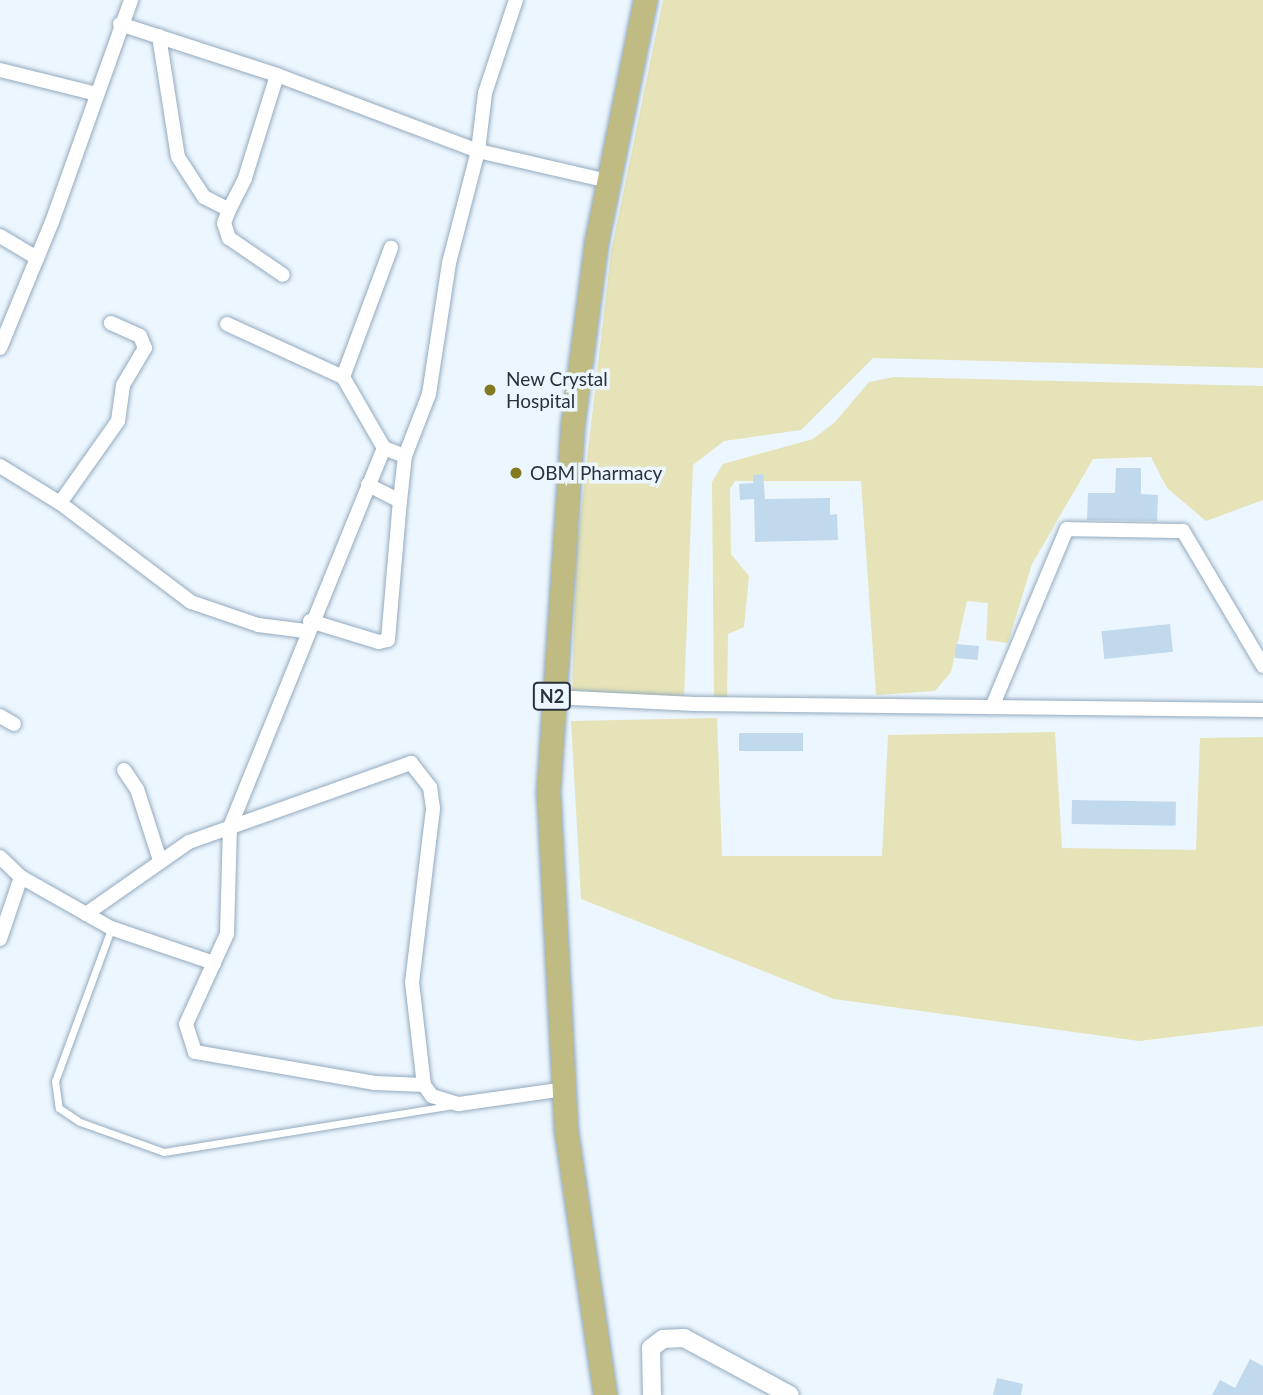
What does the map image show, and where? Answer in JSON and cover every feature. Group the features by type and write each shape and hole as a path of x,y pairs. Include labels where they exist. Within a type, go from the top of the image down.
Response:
{"highway":[{"name":"N2","path":"604,1395 564,1089 548,793 552,697 572,428 608,181 645,0"}],"street":[{"path":"0,348 37,258 120,24 131,0"},
{"path":"0,466 60,503 191,602 257,625 308,626 379,642 388,640 405,456 429,394 449,263 478,151 494,57 516,0"},
{"path":"120,24 277,75 478,151 608,181"},
{"path":"159,36 178,157 204,197 229,210"},
{"path":"0,70 97,94"},
{"path":"277,75 245,178 224,223 229,238 283,275"},
{"path":"0,236 37,258"},
{"path":"343,377 391,248"},
{"path":"60,503 118,421 123,385 145,348 140,336 111,323"},
{"path":"227,324 343,377 384,448 405,456"},
{"path":"384,448 308,626 230,827 230,922 186,1024 195,1052 375,1083 424,1085"},
{"path":"368,485 400,501"},
{"path":"992,707 1067,529 1183,531 1263,666"},
{"path":"552,697 695,704 1263,710"},
{"path":"0,716 14,724"},
{"path":"86,914 160,860 230,827 411,763 430,787 433,809 412,982 424,1085 432,1096 459,1104 564,1089"},
{"path":"124,770 137,789 160,860"},
{"path":"0,857 21,877 111,928 214,963"},
{"path":"0,939 21,877"},
{"path":"651,1390 651,1348 663,1339 684,1338 790,1395"}],"lane":[{"path":"111,928 55,1081 59,1108 80,1122 164,1152 459,1104"}],"shaded area":[{"path":"663,0 1263,0 1263,368 873,358 801,430 724,441 693,465 684,698 572,693 576,555 611,252"},
{"path":"894,377 1263,386 1263,500 1206,521 1167,488 1151,457 1093,459 1032,564 1008,643 986,640 988,603 967,601 951,672 935,691 876,695 861,481 735,481 730,489 731,554 749,576 744,627 728,634 727,698 714,697 712,482 723,464 813,439 835,422 869,382"},
{"path":"717,718 722,856 882,856 888,735 1055,732 1062,848 1196,850 1200,738 1263,737 1263,1026 1139,1041 834,999 581,899 571,721"}],"building":[{"path":"1116,468 1141,468 1141,494 1158,495 1157,521 1087,520 1088,493 1115,493"},
{"path":"763,474 765,499 830,498 830,515 837,514 838,540 755,542 754,499 740,500 739,484 753,483 753,475"},
{"path":"1170,624 1173,652 1104,659 1101,631"},
{"path":"956,644 979,646 978,660 955,658"},
{"path":"739,733 803,733 803,751 739,751"},
{"path":"1072,800 1176,802 1176,826 1072,824"},
{"path":"1250,1359 1263,1366 1263,1395 1212,1395 1220,1380 1235,1388"},
{"path":"997,1378 1023,1384 1021,1395 993,1395"}],"place":[{"name":"New Crystal Hospital","path":"490,390"},
{"name":"OBM Pharmacy","path":"516,473"}]}
